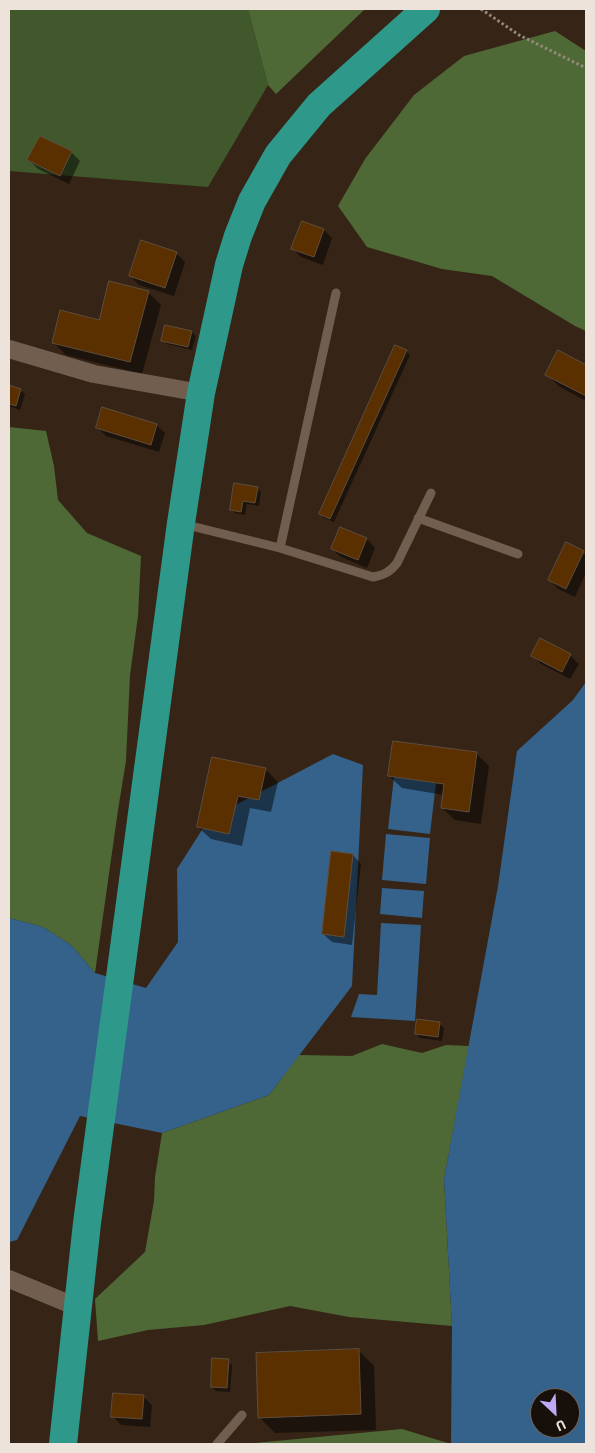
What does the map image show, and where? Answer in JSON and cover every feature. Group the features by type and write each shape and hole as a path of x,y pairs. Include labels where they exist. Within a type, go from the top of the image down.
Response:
{"highway":[{"path":"63,1444 87,1223 181,523 200,393 229,265 252,202 278,155 319,105 426,9"}],"street":[{"path":"9,349 94,374 200,393"},
{"path":"9,1279 77,1306"}],"lane":[{"path":"280,548 336,293"},
{"path":"181,523 280,548 373,577 383,575 397,563 431,493"},
{"path":"418,518 518,554"},
{"path":"217,1444 242,1415"}],"path":[{"path":"481,9 519,35 586,68"}],"green space":[{"path":"9,9 248,9 268,85 208,187 9,171"},
{"path":"248,9 365,9 276,94 268,85"},
{"path":"555,31 586,51 586,331 492,276 442,269 367,247 338,206 365,159 414,95 464,56"},
{"path":"9,427 46,431 54,466 58,500 87,533 141,556 138,616 130,675 126,761 95,973 71,945 43,927 9,918"},
{"path":"382,1044 422,1053 446,1045 469,1046 444,1179 452,1326 349,1317 290,1306 204,1325 148,1330 98,1341 95,1299 145,1252 154,1201 155,1177 162,1133 269,1095 299,1055 352,1056"},
{"path":"402,1429 451,1444 252,1444 255,1443"}],"water":[{"path":"586,682 586,1444 451,1444 452,1326 444,1179 498,886 517,751 573,700"},
{"path":"333,754 363,765 352,986 269,1095 162,1133 80,1116 17,1240 9,1242 9,918 43,927 71,945 95,973 146,988 178,942 177,869 209,819"},
{"path":"394,777 436,783 430,834 388,829"},
{"path":"386,834 430,838 426,884 382,880"},
{"path":"382,888 424,891 422,918 380,914"},
{"path":"381,923 421,925 415,1021 351,1017 359,994 377,995"}],"building":[{"path":"40,136 72,151 60,176 27,160"},
{"path":"302,221 324,229 314,257 291,249"},
{"path":"141,240 177,252 165,288 129,276"},
{"path":"109,281 149,291 130,362 52,343 60,310 99,320"},
{"path":"165,325 192,331 188,347 161,341"},
{"path":"395,345 407,350 330,519 319,514"},
{"path":"558,350 586,365 586,396 545,375"},
{"path":"9,385 21,389 16,406 9,404"},
{"path":"102,407 157,424 151,445 96,428"},
{"path":"234,483 258,487 255,503 243,501 241,512 230,510"},
{"path":"340,527 367,538 358,560 331,549"},
{"path":"566,542 584,551 566,589 548,580"},
{"path":"540,638 571,654 562,672 531,656"},
{"path":"393,741 477,752 469,812 441,808 444,784 388,776"},
{"path":"212,757 266,768 259,800 238,796 229,834 197,827"},
{"path":"331,851 353,854 344,937 322,934"},
{"path":"417,1019 440,1022 438,1037 415,1034"},
{"path":"359,1349 361,1414 258,1418 256,1353"},
{"path":"212,1358 229,1359 227,1388 211,1387"},
{"path":"113,1393 144,1395 142,1419 111,1417"}]}
